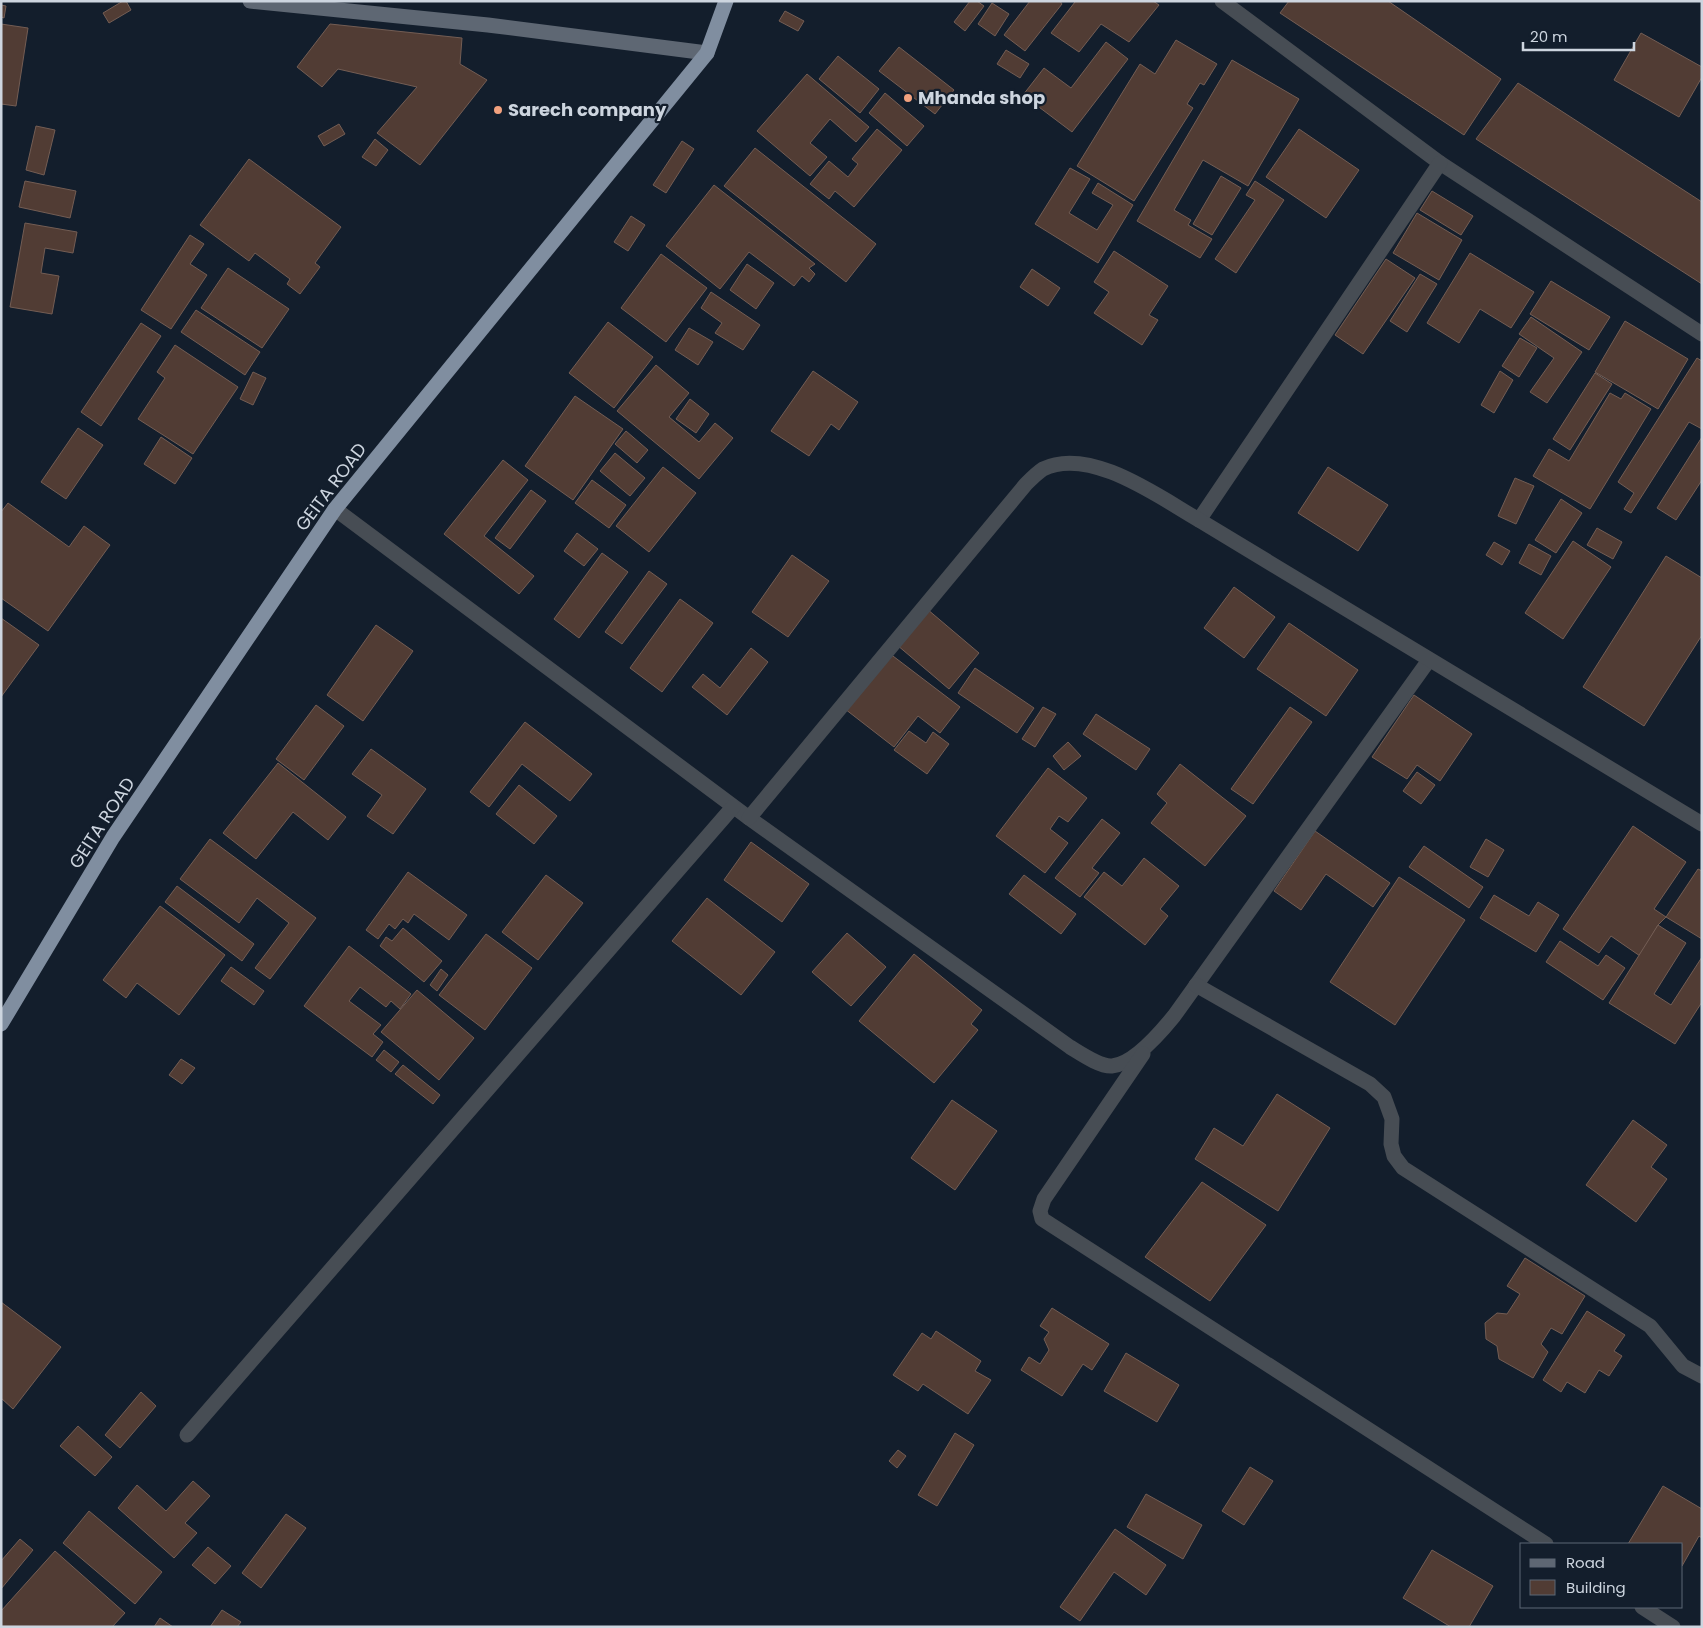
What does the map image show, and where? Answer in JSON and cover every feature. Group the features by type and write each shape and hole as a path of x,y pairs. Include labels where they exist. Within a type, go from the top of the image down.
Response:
{"highway":[{"name":"GEITA ROAD","path":"1,1024 113,837 335,509 707,53 726,1"}],"main road":[{"path":"250,1 488,25 707,53"}],"street":[{"path":"1222,1 1440,162 1702,334"},
{"path":"1199,520 1440,162"},
{"path":"749,818 1026,484 1043,469 1061,464 1077,463 1113,472 1199,520 1702,824"},
{"path":"335,509 733,807 1070,1047 1091,1059 1111,1066 1129,1059 1150,1044"},
{"path":"1428,660 1174,1016 1150,1044 1044,1199 1040,1211 1042,1218 1544,1543"},
{"path":"187,1435 733,807"},
{"path":"1196,985 1370,1084 1384,1097 1392,1119 1390,1144 1394,1156 1403,1168 1650,1326 1683,1366 1702,1376"},
{"path":"1644,1608 1673,1627"}],"building":[{"path":"126,1 131,10 109,23 103,13"},
{"path":"970,1 977,1 984,6 965,31 954,22"},
{"path":"1030,1 1060,1 1062,4 1025,51 1004,35"},
{"path":"1073,1 1153,1 1159,5 1129,42 1101,24 1079,52 1051,33 1075,2"},
{"path":"1289,1 1388,1 1501,79 1464,135 1280,13"},
{"path":"992,3 1009,14 995,36 978,24"},
{"path":"1,5 6,6 4,18 1,17"},
{"path":"785,11 804,21 798,31 779,21"},
{"path":"1,24 28,28 16,106 1,104"},
{"path":"330,24 462,38 460,64 487,80 420,165 377,133 417,87 338,69 322,87 297,67"},
{"path":"1641,33 1702,67 1702,77 1679,117 1614,80"},
{"path":"1176,40 1217,64 1204,85 1200,83 1187,104 1193,108 1134,201 1077,166 1140,64 1155,74"},
{"path":"1106,42 1128,59 1072,132 1023,95 1044,68 1071,88"},
{"path":"899,47 954,90 935,114 879,71"},
{"path":"1006,50 1029,64 1020,78 997,64"},
{"path":"838,56 879,89 860,113 819,79"},
{"path":"1232,60 1299,99 1248,186 1203,160 1174,210 1191,220 1188,225 1212,239 1200,258 1137,221"},
{"path":"807,74 869,127 856,142 830,119 810,143 827,157 810,176 757,131"},
{"path":"1518,83 1702,202 1702,284 1476,139"},
{"path":"885,93 924,126 907,146 869,113"},
{"path":"339,124 345,134 324,146 318,136"},
{"path":"36,126 55,130 44,175 26,170"},
{"path":"877,129 902,150 854,207 835,191 829,199 810,184 829,161 848,177 858,164 852,159"},
{"path":"1299,129 1359,170 1326,218 1266,177"},
{"path":"375,139 388,150 376,166 362,157"},
{"path":"682,141 694,149 666,193 653,185"},
{"path":"755,148 876,244 846,282 724,186"},
{"path":"249,159 341,227 315,263 320,267 300,294 287,284 290,279 255,253 249,261 200,225"},
{"path":"1070,168 1090,179 1069,213 1097,230 1113,205 1092,193 1098,183 1133,205 1098,263 1035,224"},
{"path":"1221,176 1241,188 1212,235 1193,224"},
{"path":"25,181 76,191 70,218 19,207"},
{"path":"1255,181 1284,200 1236,273 1215,259 1255,200 1246,195"},
{"path":"714,185 815,264 809,268 815,274 809,282 802,276 794,286 749,252 720,289 666,246"},
{"path":"1432,191 1473,216 1461,235 1420,210"},
{"path":"1417,213 1462,240 1439,280 1393,253"},
{"path":"631,216 645,225 628,251 614,242"},
{"path":"25,223 77,232 73,253 45,248 41,273 59,276 52,314 10,307"},
{"path":"190,235 204,244 190,264 207,275 171,329 141,310"},
{"path":"1114,251 1168,286 1149,315 1158,320 1142,345 1094,313 1109,292 1094,282"},
{"path":"1470,253 1534,292 1511,328 1480,309 1459,343 1427,323"},
{"path":"661,254 707,288 666,342 621,308"},
{"path":"1386,259 1415,278 1363,354 1335,335"},
{"path":"747,264 774,283 756,309 730,290"},
{"path":"228,268 289,309 262,348 201,308"},
{"path":"1032,269 1060,288 1048,306 1020,287"},
{"path":"1420,274 1437,284 1407,332 1390,321"},
{"path":"1551,281 1610,317 1589,350 1530,314"},
{"path":"711,292 760,325 743,350 715,333 722,323 701,308"},
{"path":"196,310 260,352 245,375 181,332"},
{"path":"1531,317 1582,352 1547,403 1530,392 1554,358 1519,334"},
{"path":"1625,321 1688,359 1658,409 1595,372"},
{"path":"608,322 653,357 614,408 569,373"},
{"path":"141,323 161,336 101,426 81,412"},
{"path":"689,328 713,342 698,365 675,350"},
{"path":"1520,338 1537,348 1519,377 1502,366"},
{"path":"175,345 238,387 193,454 138,419 165,378 157,372"},
{"path":"1697,358 1702,361 1702,429 1689,422 1631,513 1624,509 1634,493 1618,482"},
{"path":"656,365 689,393 669,417 699,442 715,423 733,438 699,479 617,411"},
{"path":"813,371 858,402 839,430 831,424 809,456 771,431"},
{"path":"1500,371 1513,380 1494,413 1481,405"},
{"path":"253,372 266,378 253,405 240,399"},
{"path":"1595,373 1612,384 1570,450 1553,439"},
{"path":"1610,393 1621,399 1625,393 1651,409 1590,509 1533,476 1549,449 1569,461"},
{"path":"575,396 623,429 573,500 525,466"},
{"path":"690,399 709,414 696,433 676,419"},
{"path":"78,428 103,445 66,499 41,482"},
{"path":"626,431 648,450 637,463 615,444"},
{"path":"161,437 192,458 175,484 144,464"},
{"path":"1702,437 1702,480 1676,520 1657,508"},
{"path":"615,453 645,478 630,496 600,471"},
{"path":"503,460 528,480 484,536 534,576 519,594 444,534"},
{"path":"663,467 696,493 649,552 616,526"},
{"path":"1328,467 1388,505 1358,551 1298,513"},
{"path":"1515,478 1534,486 1516,524 1498,516"},
{"path":"592,480 626,505 609,528 575,503"},
{"path":"531,490 546,501 510,549 495,538"},
{"path":"1561,499 1582,513 1556,553 1535,540"},
{"path":"8,503 69,547 84,526 110,545 48,631 1,598 1,512"},
{"path":"1597,528 1622,542 1613,559 1587,545"},
{"path":"577,533 598,549 584,566 564,551"},
{"path":"1573,541 1611,567 1563,639 1525,613"},
{"path":"1494,542 1510,551 1502,565 1486,555"},
{"path":"1529,544 1551,556 1541,575 1519,563"},
{"path":"602,553 628,572 579,638 554,619"},
{"path":"792,555 829,581 788,637 752,612"},
{"path":"1666,556 1702,578 1702,635 1644,726 1583,687"},
{"path":"649,571 667,584 622,644 605,632"},
{"path":"1234,587 1275,617 1244,658 1204,628"},
{"path":"680,599 713,623 662,692 630,668"},
{"path":"927,609 979,653 949,689 897,645"},
{"path":"1,618 39,645 1,697"},
{"path":"1289,623 1358,670 1326,716 1257,669"},
{"path":"376,625 413,651 363,721 327,695"},
{"path":"751,648 768,662 727,715 692,687 703,674 720,688"},
{"path":"889,653 960,707 940,733 918,716 894,747 845,709"},
{"path":"975,668 1034,708 1017,733 958,693"},
{"path":"1414,695 1472,734 1440,781 1417,765 1407,779 1372,757"},
{"path":"316,705 344,726 304,780 276,759"},
{"path":"1043,707 1056,714 1035,747 1022,739"},
{"path":"1290,707 1312,722 1253,804 1231,789"},
{"path":"1096,714 1150,749 1136,770 1083,734"},
{"path":"525,722 592,774 570,801 522,764 489,807 470,792"},
{"path":"909,731 926,743 933,732 949,744 927,774 894,750"},
{"path":"1068,742 1081,756 1064,770 1053,756"},
{"path":"371,749 426,789 393,834 367,816 382,795 352,774"},
{"path":"278,763 346,817 328,840 293,812 256,859 223,833"},
{"path":"1180,764 1246,816 1205,866 1151,823 1167,803 1157,794"},
{"path":"1048,768 1087,798 1068,822 1059,816 1050,829 1068,843 1045,873 996,836"},
{"path":"1417,772 1435,785 1421,804 1403,791"},
{"path":"519,785 557,816 534,844 496,814"},
{"path":"1102,819 1120,833 1092,868 1099,873 1080,897 1055,878"},
{"path":"1633,826 1686,862 1654,909 1666,917 1658,925 1640,956 1611,936 1599,953 1563,929"},
{"path":"1315,831 1390,883 1373,907 1326,874 1301,910 1274,891"},
{"path":"210,839 316,918 270,979 255,968 289,923 257,898 239,923 180,879"},
{"path":"1486,839 1504,850 1488,877 1470,867"},
{"path":"751,842 809,884 782,922 724,880"},
{"path":"1424,846 1483,887 1469,908 1409,867"},
{"path":"1144,858 1179,886 1160,909 1168,916 1145,945 1084,897 1104,872 1122,886"},
{"path":"1698,869 1702,871 1702,939 1666,917"},
{"path":"408,872 467,915 449,940 414,914 408,923 403,919 395,929 389,924 378,939 366,930"},
{"path":"546,875 583,903 538,960 502,932"},
{"path":"1024,875 1076,914 1061,934 1009,894"},
{"path":"1399,877 1465,920 1395,1025 1330,982"},
{"path":"177,886 254,944 242,961 165,902"},
{"path":"1494,895 1529,916 1538,902 1559,915 1536,952 1480,918"},
{"path":"707,898 775,952 741,995 672,941"},
{"path":"160,906 225,955 179,1015 137,983 126,998 103,980"},
{"path":"1658,925 1686,943 1654,994 1671,1005 1702,957 1702,1002 1675,1044 1609,1003"},
{"path":"403,928 442,961 424,982 380,946 386,937 392,941"},
{"path":"847,933 886,967 851,1006 812,972"},
{"path":"486,934 532,968 485,1030 439,995"},
{"path":"1560,941 1598,966 1606,955 1625,968 1603,1000 1546,962"},
{"path":"349,946 411,994 400,1009 391,1001 386,1007 360,987 349,1001 381,1025 373,1034 383,1042 372,1057 304,1006"},
{"path":"914,954 982,1010 971,1024 978,1030 934,1083 859,1021"},
{"path":"231,967 264,991 254,1005 221,981"},
{"path":"441,969 448,975 437,991 430,985"},
{"path":"417,990 474,1038 439,1080 381,1032"},
{"path":"384,1050 399,1062 391,1072 376,1060"},
{"path":"181,1059 195,1068 182,1084 169,1075"},
{"path":"403,1065 440,1095 433,1104 395,1074"},
{"path":"1277,1094 1330,1128 1278,1211 1195,1159 1214,1128 1243,1146"},
{"path":"952,1100 997,1131 955,1190 911,1158"},
{"path":"1633,1120 1667,1145 1651,1167 1667,1179 1636,1222 1586,1185"},
{"path":"1202,1182 1266,1225 1210,1301 1145,1257"},
{"path":"1525,1258 1585,1296 1562,1334 1551,1328 1541,1344 1548,1352 1533,1378 1499,1359 1497,1346 1486,1339 1485,1323 1497,1313 1507,1314 1520,1294 1507,1286"},
{"path":"1,1302 61,1347 13,1409 1,1398"},
{"path":"1052,1308 1109,1344 1092,1370 1083,1364 1062,1396 1021,1370 1029,1357 1040,1364 1049,1350 1044,1339 1049,1332 1040,1326"},
{"path":"1587,1311 1625,1335 1614,1351 1622,1356 1609,1376 1599,1370 1585,1393 1567,1382 1561,1392 1543,1380"},
{"path":"936,1331 981,1361 975,1371 991,1380 968,1414 923,1384 918,1391 893,1375 922,1333 931,1339"},
{"path":"1126,1353 1179,1385 1157,1422 1104,1391"},
{"path":"141,1392 156,1406 120,1448 105,1435"},
{"path":"78,1426 112,1457 95,1476 60,1446"},
{"path":"955,1433 974,1445 937,1506 918,1495"},
{"path":"898,1450 906,1456 897,1468 889,1461"},
{"path":"1250,1467 1273,1481 1244,1525 1222,1511"},
{"path":"193,1481 210,1496 185,1523 197,1533 174,1558 118,1508 137,1485 166,1511"},
{"path":"1663,1486 1702,1509 1702,1538 1699,1536 1683,1564 1683,1543 1629,1543"},
{"path":"1146,1494 1202,1525 1183,1559 1127,1527"},
{"path":"89,1511 162,1572 135,1604 63,1543"},
{"path":"286,1514 306,1528 261,1588 242,1573"},
{"path":"1115,1529 1166,1565 1146,1595 1114,1572 1080,1621 1060,1607"},
{"path":"20,1539 33,1550 1,1589 1,1561"},
{"path":"208,1547 231,1566 215,1584 192,1565"},
{"path":"1432,1550 1493,1586 1469,1627 1451,1627 1403,1598"},
{"path":"55,1551 125,1613 112,1627 1,1626 1,1611"},
{"path":"222,1610 241,1622 237,1627 210,1627"},
{"path":"160,1618 173,1627 154,1627"}],"place":[{"name":"Mhanda shop","path":"908,98"},
{"name":"Sarech company","path":"498,110"}]}
